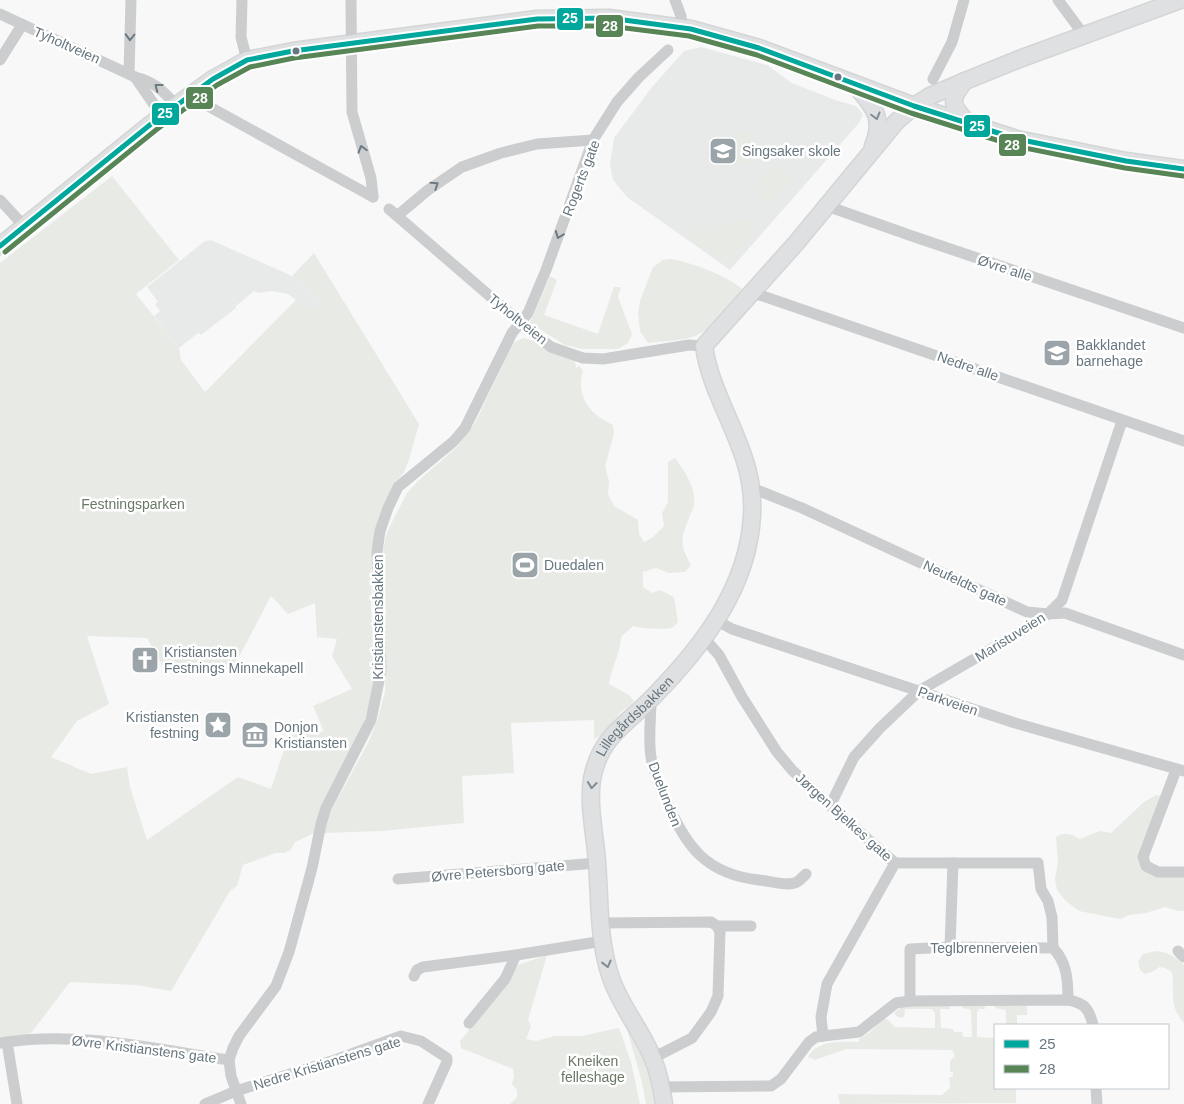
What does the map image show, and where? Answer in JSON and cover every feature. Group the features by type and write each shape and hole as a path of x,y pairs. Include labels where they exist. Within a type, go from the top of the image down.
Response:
{"street":[{"path":"131,0 132,75"},
{"path":"242,0 241,37 247,60"},
{"path":"192,93 199,101 373,197 371,178 352,112 352,0"},
{"path":"675,0 681,16 682,28"},
{"path":"933,79 952,42 964,0"},
{"path":"1058,0 1082,35"},
{"path":"704,346 827,206 896,122 914,106 930,96 965,81 1082,35 1180,0"},
{"name":"Tyholtveien","path":"0,14 132,75 149,80 176,105"},
{"path":"0,246 176,105 213,79 247,60 293,50 537,19 609,18 682,28 758,48 914,106 1017,139 1126,161 1184,169"},
{"path":"0,60 22,25"},
{"name":"Rogerts gate","path":"521,323 528,313 546,270 593,140 617,102 639,77 668,50"},
{"name":"Tyholtveien","path":"132,75 162,116"},
{"path":"965,81 956,91 954,103 956,110 968,123"},
{"path":"855,84 875,109 877,115 877,136 870,154"},
{"name":"Tyholtveien","path":"593,140 537,144 462,167 393,213 521,323 551,346 583,358 603,359 690,345 704,346"},
{"path":"0,200 24,226"},
{"name":"Øvre alle","path":"827,206 1184,328"},
{"name":"Nedre alle","path":"751,292 1184,441"},
{"name":"Kristianstensbakken","path":"229,1060 239,1036 276,986 289,952 312,868 320,824 326,808 371,720 381,671 376,552 380,531 388,508 398,487 454,441 465,428 512,333 521,323"},
{"name":"Lillegårdsbakken","path":"664,1104 653,1058 618,996 606,960 601,923 591,791 595,765 608,739 676,673 704,638 716,620 741,572 749,544 753,513 752,488 745,460 718,392 704,346"},
{"name":"Maristuveien","path":"830,806 854,757 880,728 919,691 1024,630 1048,614 1062,600 1122,421"},
{"name":"Neufeldts gate","path":"752,488 802,508 1027,612 1065,613 1184,655"},
{"name":"Parkveien","path":"716,620 732,629 1015,723 1180,771"},
{"name":"Jørgen Bjelkes gate","path":"704,638 719,654 742,697 777,752 792,770 895,863 827,984 822,1017 823,1036"},
{"name":"Duelunden","path":"651,699 650,756 658,783 670,810 681,833 694,850 721,871 754,880 796,882 806,874"},
{"path":"1180,771 1143,857 1146,866 1158,872 1184,872"},
{"name":"Øvre Petersborg gate","path":"398,879 597,863"},
{"path":"895,863 1038,863 1041,888 1048,901 1052,917 1053,948"},
{"path":"950,947 953,863"},
{"path":"601,923 711,922 717,926 720,932 718,996 711,1012 692,1038 653,1058"},
{"path":"717,926 751,926"},
{"path":"414,976 417,970 423,967 516,955 603,940"},
{"name":"Teglbrennerveien","path":"910,1001 910,949 950,947 1053,948 1061,956 1068,977 1068,1000"},
{"path":"469,1023 505,979 516,955"},
{"path":"661,1087 771,1086 781,1079 809,1042 816,1037 859,1032 896,1003 910,1001 1068,1000 1084,1005 1094,1024"},
{"name":"Nedre Kristianstens gate","path":"206,1104 401,1036 421,1041 447,1058 447,1062 428,1104"},
{"name":"Øvre Kristianstens gate","path":"4,1043 58,1039 113,1042 229,1060"},
{"path":"4,1043 17,1104"},
{"path":"229,1060 236,1092 241,1104"},
{"path":"1096,1089 1097,1104"}],"shaded area":[{"name":"Singsaker skole","path":"701,47 767,65 792,83 856,106 863,114 859,123 730,270 627,197 613,180 610,164 614,138 652,87 684,51"},
{"path":"211,240 292,276 316,298 320,305 312,313 288,294 272,291 258,293 254,291 236,308 201,335 198,333 179,348 154,316 160,311 155,304 158,302 147,287 205,241"}],"green space":[{"path":"747,130 755,132 748,165 736,166 733,152 740,132"},
{"path":"773,165 784,170 791,180 770,202 756,192 754,186"},
{"name":"Festningsparken","path":"112,176 179,260 136,294 179,348 181,360 205,392 297,299 312,312 320,305 316,298 292,276 314,253 419,424 409,460 404,472 395,485 372,559 371,608 376,681 370,705 359,735 314,833 295,842 291,850 284,853 275,853 243,865 237,886 230,891 171,991 136,985 70,982 31,1033 0,1039 0,263","holes":["271,596 288,614 315,603 317,637 337,639 332,656 352,689 313,706 324,732 290,732 271,789 238,777 147,840 130,787 127,767 91,774 51,757 77,721 109,704 87,636 147,638 162,665 232,670"]},
{"path":"744,218 755,229 729,264 683,235 688,225 715,226"},
{"path":"671,259 709,270 744,290 722,316 709,328 695,336 648,343 640,331 638,313 640,301 653,267 663,260"},
{"path":"550,276 557,280 544,315 598,334 614,287 621,287 618,297 632,334 628,343 618,349 582,349 565,345 530,323"},
{"name":"Duedalen","path":"523,338 534,341 553,352 575,361 576,368 579,366 583,370 581,388 586,404 597,416 613,425 614,434 605,466 609,481 608,494 614,506 638,520 639,534 644,542 652,538 664,526 662,513 668,502 668,462 675,458 689,479 693,491 694,504 682,542 691,565 685,572 669,573 656,568 643,572 643,587 652,593 660,590 674,597 678,622 673,628 669,629 633,626 621,637 609,684 629,695 634,701 598,737 594,739 594,720 511,723 514,773 462,776 464,823 381,831 323,833 332,809 368,743 377,721 385,692 386,664 383,625 386,612 380,578 387,532 407,493 458,446 475,423 513,343"},
{"path":"1156,795 1161,796 1155,816 1141,846 1138,859 1142,869 1153,876 1184,876 1184,911 1165,907 1146,913 1129,915 1120,919 1079,911 1066,901 1057,890 1055,879 1058,862 1056,837 1068,834 1080,839 1100,831 1111,833 1144,802"},
{"path":"1156,951 1172,955 1184,965 1184,1023 1179,1017 1174,1004 1172,972 1159,967 1145,974 1140,970 1138,962 1143,954"},
{"name":"Kneiken felleshage","path":"547,955 528,1020 531,1026 526,1039 536,1041 555,1036 581,1036 619,1028 631,1062 640,1104 510,1104 517,1097 517,1090 512,1084 514,1077 513,1069 461,1048 460,1041 468,1032 469,1026 507,983 518,965"},
{"path":"963,1005 983,1005 985,1007 985,1009 979,1009 977,1012 977,1037 994,1038 994,1089 1016,1089 1016,1103 840,1104 838,1094 942,1095 950,1088 949,1077 953,1077 953,1072 950,1072 950,1061 955,1056 952,1050 846,1049 815,1060 808,1057 813,1051 824,1044 859,1042 859,1039 869,1033 884,1019 887,1019 895,1027 935,1028 935,1013 932,1009 905,1009 904,1017 899,1018 894,1013 903,1006 950,1006 950,1009 940,1009 941,1028 962,1032 963,1037 972,1037 971,1011 962,1008"},
{"path":"995,1005 1027,1005 1027,1015 1017,1015 1017,1024 1006,1024 1006,1010 995,1008"},
{"path":"624,1019 648,1064 659,1104 646,1104 642,1082"}],"transit line":[{"name":"25","path":"0,246 151,124 213,79 247,60 293,51 537,19 609,18 691,29 759,48 914,106 1017,139 1126,161 1184,169"},
{"name":"28","path":"5,252 156,130 217,85 250,67 294,58 538,26 609,26 689,36 757,55 911,113 1015,146 1125,168 1183,176"}],"place":[{"name":"Singsaker skole","path":"723,151"},
{"name":"Bakklandet barnehage","path":"1057,353"},
{"name":"Duedalen","path":"525,565"},
{"name":"Kristiansten Festnings Minnekapell","path":"145,660"},
{"name":"Kristiansten festning","path":"218,725"},
{"name":"Donjon Kristiansten","path":"255,735"}]}
